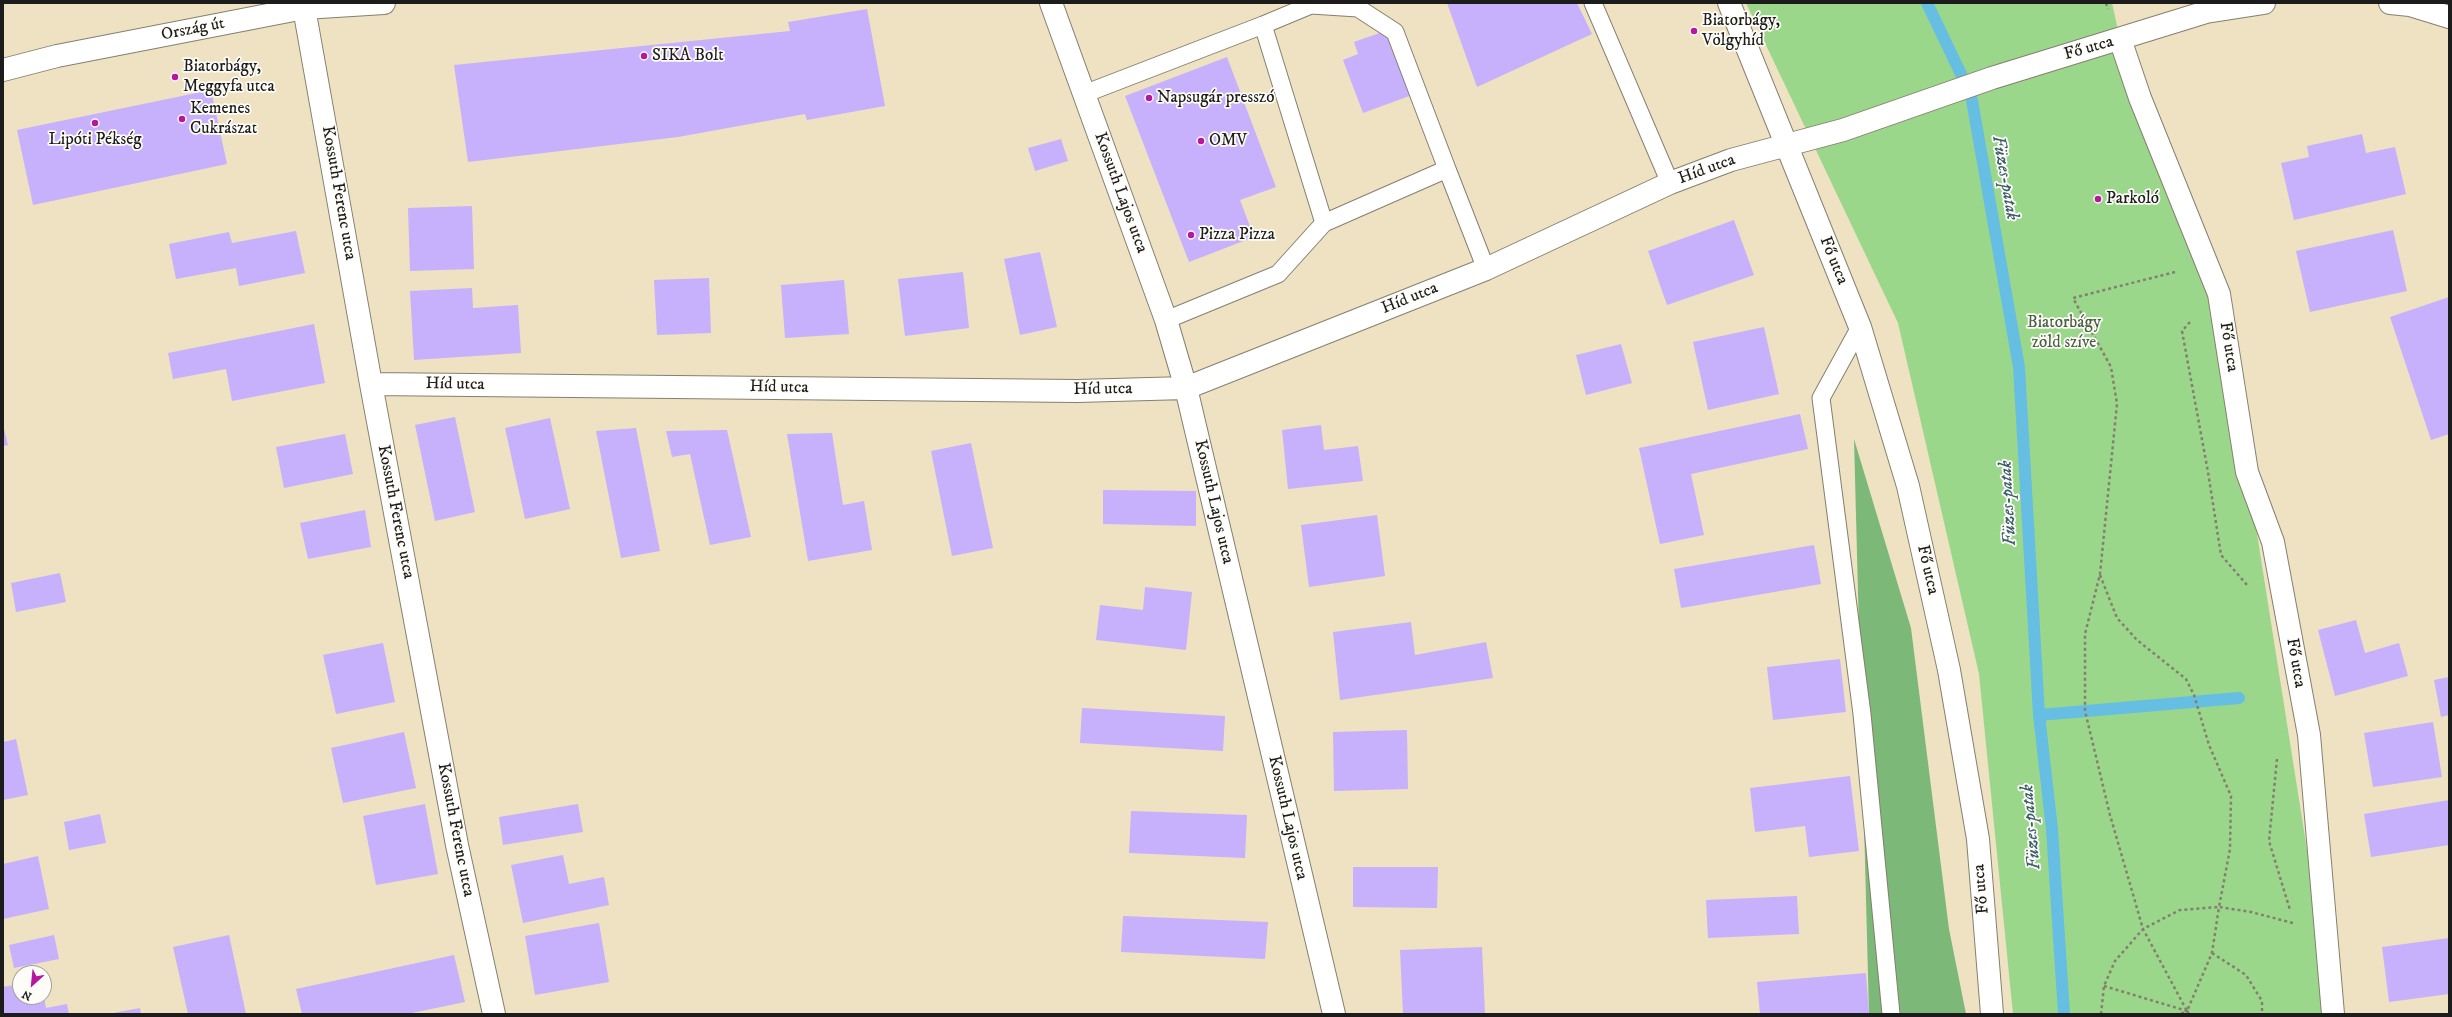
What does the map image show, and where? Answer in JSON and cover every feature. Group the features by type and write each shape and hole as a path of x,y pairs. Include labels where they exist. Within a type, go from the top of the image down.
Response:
{"street":[{"name":"Ország út","path":"3,70 57,56 304,8 384,3"},
{"name":"Kossuth Lajos utca","path":"1051,3 1166,320 1186,388 1334,1014"},
{"name":"Fő utca","path":"1729,3 1860,327 1908,486 1949,670 1978,839 1992,1014"},
{"path":"2120,39 2206,12 2264,3"},
{"path":"2390,3 2410,5 2449,18"},
{"name":"Kossuth Ferenc utca","path":"304,8 371,384 457,845 494,1014"},
{"name":"Fő utca","path":"1787,144 1843,130 1925,103 1992,78 2120,39 2140,98 2208,263 2219,294 2247,472 2273,542 2309,735 2333,1014"},
{"name":"Híd utca","path":"371,384 1077,391 1186,388 1486,269 1670,183 1731,160 1787,144"}],"lane":[{"path":"1593,3 1670,183"},
{"path":"1084,94 1311,5 1358,8 1395,32 1486,269"},
{"path":"1263,25 1324,223"},
{"path":"1166,320 1278,274 1324,223 1447,169"},
{"path":"1860,327 1821,398 1862,714 1891,1014"}],"path":[{"path":"2188,1013 2143,929 2110,815 2085,711 2085,634 2100,574 2117,404 2111,367 2074,298 2208,263"},
{"path":"2219,294 2182,331 2208,472 2221,555 2251,590"},
{"path":"2100,574 2116,618 2137,640 2186,679 2194,696 2209,745 2231,796 2230,849 2212,953 2188,1013"},
{"path":"2277,755 2268,841 2294,923 2294,931"},
{"path":"2101,1014 2104,986 2115,961 2143,929 2180,910 2219,907 2251,912 2294,923"},
{"path":"2212,953 2246,975 2262,1001 2262,1014"},
{"path":"2104,986 2188,1013"},
{"path":"2180,1014 2188,1013"}],"green space":[{"name":"Biatorbágy zöld szíve","path":"1746,3 2112,3 2120,39 2219,294 2333,1014 2013,1014 1979,674 1898,323"},
{"path":"1854,439 1911,628 1949,929 1966,1014 1869,1014"}],"building":[{"path":"1447,3 1577,3 1592,34 1477,87"},
{"path":"867,9 885,106 807,120 805,114 678,137 468,162 454,65 790,31 788,22"},
{"path":"1388,30 1412,95 1363,113 1343,60 1358,54 1354,42"},
{"name":"OMV","path":"1227,57 1276,187 1240,200 1254,237 1189,262 1125,96"},
{"path":"211,90 227,164 33,205 17,130"},
{"path":"2362,134 2366,153 2395,147 2406,194 2294,220 2281,163 2309,157 2307,146"},
{"path":"1061,139 1068,161 1035,171 1028,148"},
{"path":"472,206 474,269 410,271 408,208"},
{"path":"1734,220 1754,275 1667,305 1648,251"},
{"path":"2393,230 2407,291 2310,312 2296,251"},
{"path":"296,231 305,273 239,286 236,268 176,279 169,244 229,232 232,243"},
{"path":"1040,252 1057,327 1020,335 1004,259"},
{"path":"963,272 969,328 905,336 898,279"},
{"path":"709,278 711,333 657,335 654,280"},
{"path":"844,280 849,334 785,338 781,285"},
{"path":"472,288 473,308 518,305 521,353 414,360 410,291"},
{"path":"2449,297 2449,434 2431,440 2390,317"},
{"path":"314,324 325,383 232,401 226,369 173,379 168,353"},
{"path":"1764,327 1779,394 1708,410 1693,342"},
{"path":"1621,344 1632,383 1586,395 1576,355"},
{"path":"1800,414 1808,449 1691,474 1704,535 1660,544 1639,448"},
{"path":"455,417 475,512 435,521 415,425"},
{"path":"550,418 570,509 525,519 505,428"},
{"path":"3,425 8,445 3,446"},
{"path":"1321,425 1324,450 1358,446 1363,481 1288,489 1282,430"},
{"path":"636,428 660,551 621,558 596,431"},
{"path":"727,430 751,537 710,545 690,454 672,457 666,431"},
{"path":"832,433 843,505 864,501 872,550 808,561 787,434"},
{"path":"345,434 353,474 284,488 276,447"},
{"path":"971,443 993,548 952,556 931,451"},
{"path":"1103,490 1196,491 1196,526 1103,524"},
{"path":"365,510 371,547 308,559 300,523"},
{"path":"1377,515 1385,576 1309,587 1301,525"},
{"path":"1814,545 1821,584 1681,608 1674,569"},
{"path":"60,573 66,602 16,612 11,583"},
{"path":"1145,587 1192,592 1186,650 1096,640 1100,605 1143,610"},
{"path":"2356,620 2365,653 2399,643 2408,676 2335,696 2318,630"},
{"path":"1411,622 1415,655 1486,642 1493,678 1340,700 1333,632"},
{"path":"383,643 395,702 336,714 323,655"},
{"path":"1840,659 1846,712 1773,720 1767,667"},
{"path":"2449,677 2449,715 2441,717 2434,680"},
{"path":"1082,708 1225,716 1223,751 1080,743"},
{"path":"2433,722 2442,777 2373,787 2364,733"},
{"path":"1407,730 1408,789 1334,791 1333,732"},
{"path":"404,732 416,788 343,803 331,748"},
{"path":"16,739 28,795 3,800 3,742"},
{"path":"1850,776 1859,851 1809,857 1805,826 1755,832 1750,788"},
{"path":"2449,800 2449,845 2371,857 2364,814"},
{"path":"425,804 438,874 376,885 363,816"},
{"path":"578,804 583,832 503,845 499,817"},
{"path":"1131,811 1247,815 1245,858 1129,853"},
{"path":"100,814 106,843 69,850 64,822"},
{"path":"563,855 569,884 604,877 609,905 523,923 511,865"},
{"path":"38,856 49,909 3,919 3,864"},
{"path":"1353,867 1438,867 1437,908 1353,907"},
{"path":"1797,896 1799,934 1708,938 1706,900"},
{"path":"1123,916 1268,922 1265,959 1121,952"},
{"path":"599,923 609,982 535,995 525,936"},
{"path":"54,935 59,959 29,965 13,965 9,945"},
{"path":"229,935 246,1014 188,1014 173,947"},
{"path":"2449,938 2449,994 2389,1002 2382,947"},
{"path":"1482,947 1485,1014 1403,1014 1400,950"},
{"path":"454,955 465,1002 407,1014 302,1014 296,989"},
{"path":"1866,973 1869,1014 1760,1014 1757,982"},
{"path":"12,985 12,1005 45,1005 46,1008 67,1004 69,1014 3,1014 3,987"},
{"path":"140,1008 141,1014 113,1014 113,1013"}],"waterway":[{"name":"Füzes-patak","path":"1927,3 1971,95 2019,367 2039,715 2052,829 2064,1014"},
{"path":"2039,715 2239,698"}],"place":[{"name":"Biatorbágy, Völgyhíd","path":"1694,31"},
{"name":"SIKA Bolt","path":"644,56"},
{"name":"Biatorbágy, Meggyfa utca","path":"175,77"},
{"name":"Napsugár presszó","path":"1149,98"},
{"name":"Kemenes Cukrászat","path":"182,119"},
{"name":"Lipóti Pékség","path":"95,123"},
{"name":"OMV","path":"1201,141"},
{"name":"Parkoló","path":"2098,199"},
{"name":"Pizza Pizza","path":"1191,235"}]}
